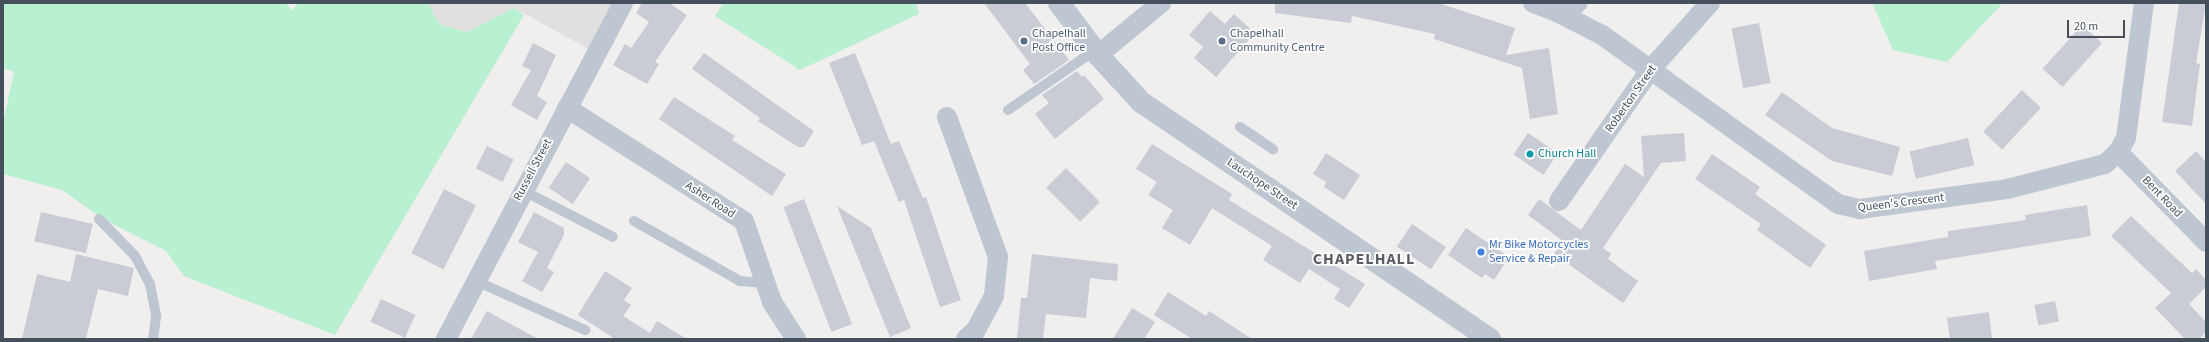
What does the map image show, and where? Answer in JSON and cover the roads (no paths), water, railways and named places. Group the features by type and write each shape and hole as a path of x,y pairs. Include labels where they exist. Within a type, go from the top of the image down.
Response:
{"street":[{"name":"Russell Street","path":"446,339 522,190 568,108 623,3"},
{"name":"Lauchope Street","path":"1059,3 1096,53 1141,102 1490,339"},
{"path":"1096,53 1160,3"},
{"name":"Queen's Crescent","path":"1533,3 1559,13 1602,35 1838,204 1850,208 1860,209 2007,189 2091,169 2105,164 2118,152 2126,138 2144,3"},
{"path":"1559,13 1578,3"},
{"name":"Roberton Street","path":"1559,201 1650,70 1710,3"},
{"name":"Asher Road","path":"568,108 744,221 772,302 796,339"},
{"path":"947,117 998,257 994,296 975,331 966,339"},
{"name":"Bent Road","path":"2118,152 2206,242"}],"lane":[{"path":"1008,110 1096,53"},
{"path":"1240,127 1273,149"},
{"path":"522,190 613,237"},
{"path":"99,219 135,256 150,284 156,316 153,339"},
{"path":"634,221 740,281 765,283"},
{"path":"476,281 585,330"}],"place":[{"name":"Chapelhall Post Office","path":"1024,41"},
{"name":"Chapelhall Community Centre","path":"1222,41"},
{"name":"Church Hall","path":"1530,154"},
{"name":"Mr Bike Motorcycles Service & Repair","path":"1481,252"}],"district":[{"name":"CHAPELHALL","path":"1364,259"}]}
